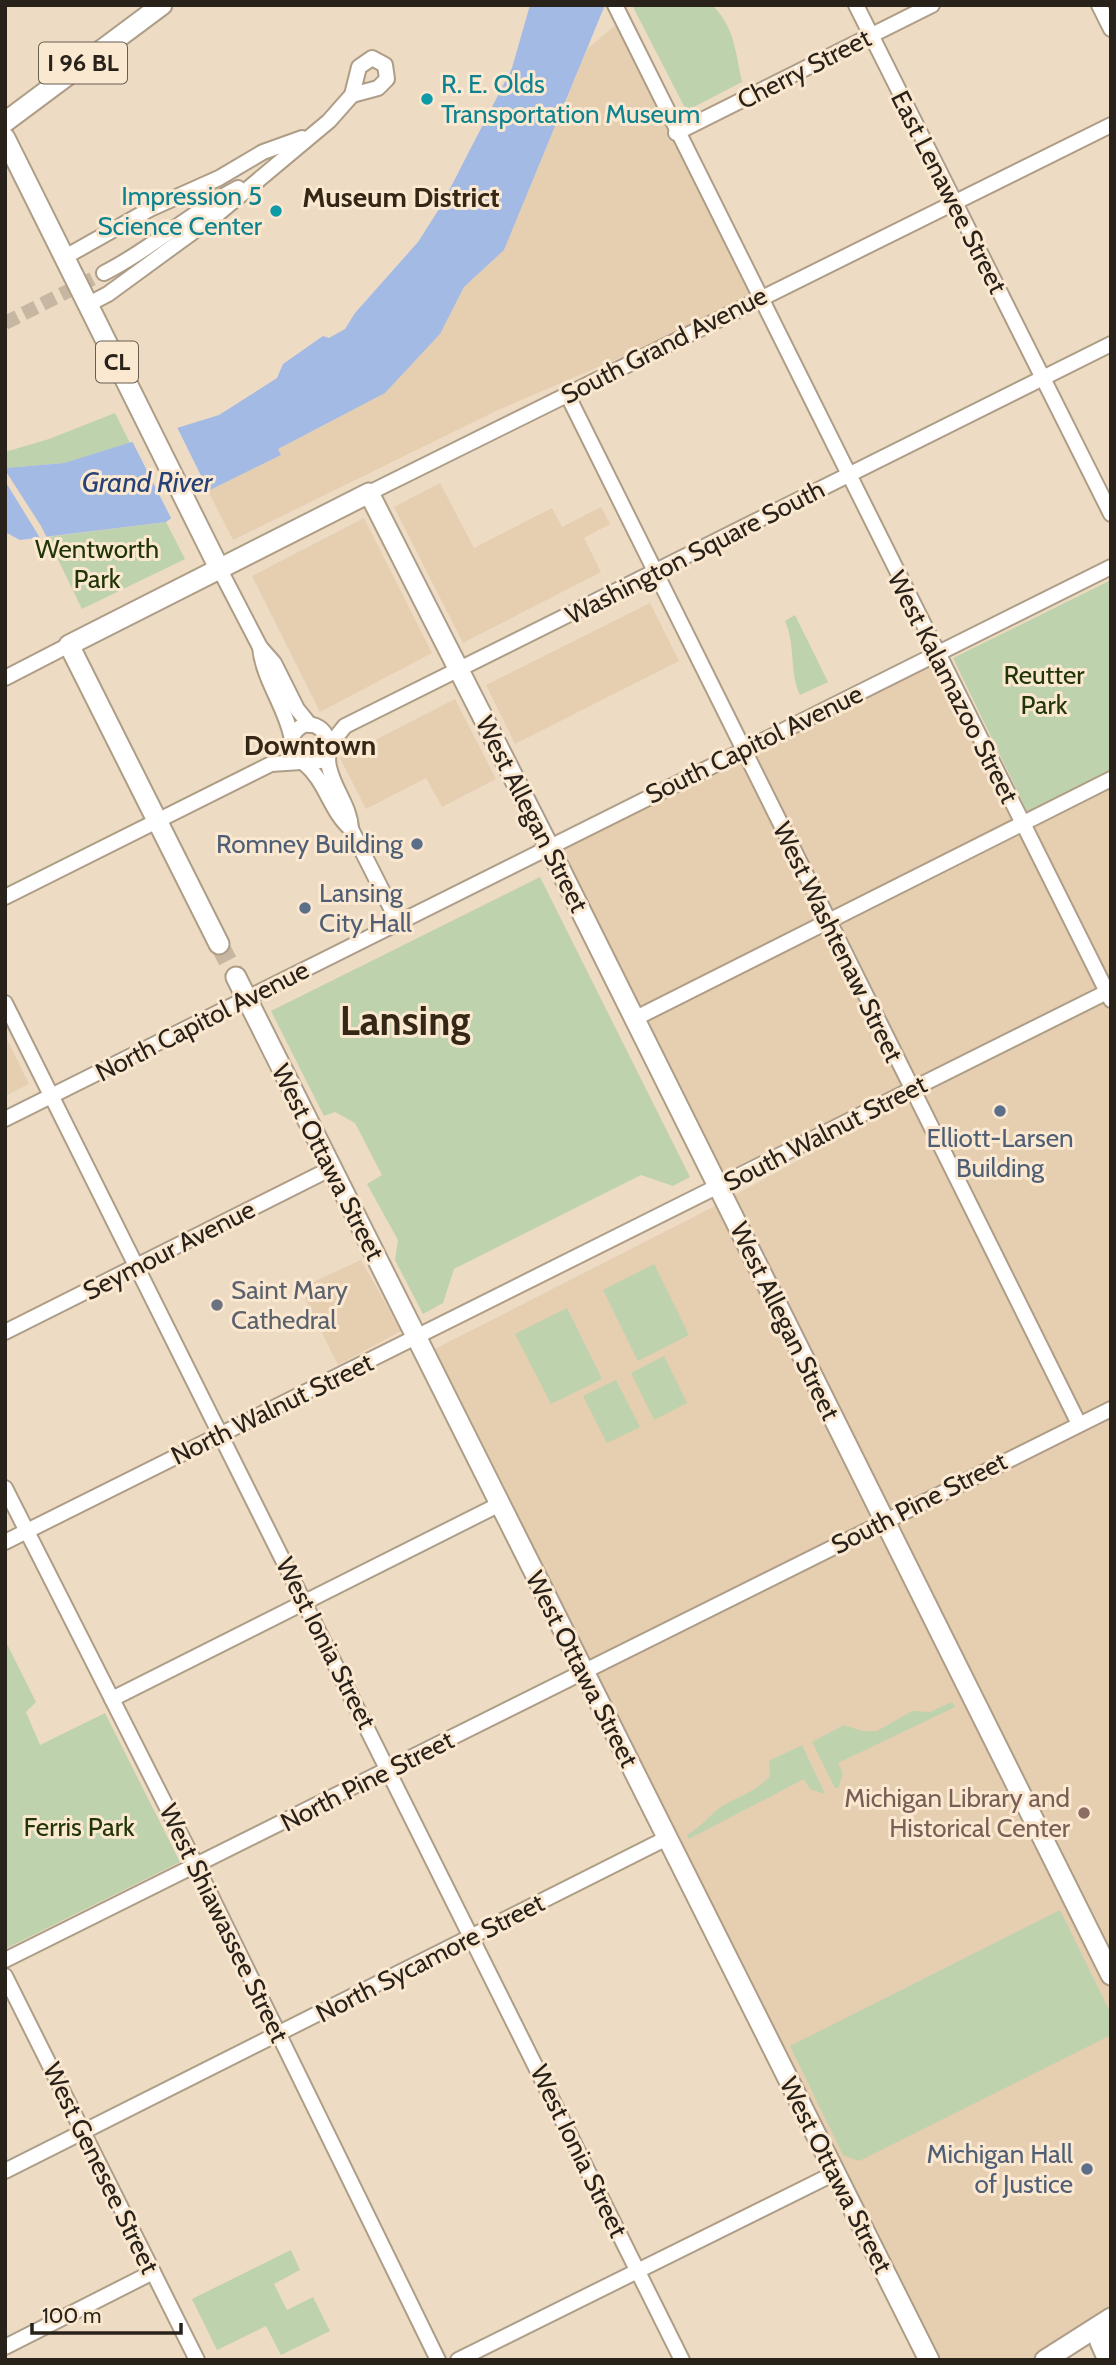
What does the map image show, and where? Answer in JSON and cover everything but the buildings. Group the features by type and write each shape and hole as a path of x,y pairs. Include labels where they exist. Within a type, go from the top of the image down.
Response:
{"main road":[{"name":"I 96 BL","path":"5,122 162,5"},
{"name":"CL","path":"5,138 219,568"},
{"name":"South Grand Avenue","path":"69,645 369,493"},
{"name":"West Allegan Street","path":"369,493 1111,1975"},
{"path":"69,645 219,944"},
{"name":"West Ottawa Street","path":"236,977 929,2360"},
{"path":"1045,2360 1111,2318"},
{"path":"1108,2360 1100,2342 1104,2333 1111,2329"}],"street":[{"name":"West Kalamazoo Street","path":"615,5 676,133 1109,994"},
{"name":"East Lenawee Street","path":"856,5 1111,514"},
{"name":"Cherry Street","path":"676,133 932,5"},
{"path":"1099,5 1111,29"},
{"path":"89,304 108,294 202,226 313,134 352,95"},
{"name":"South Grand Avenue","path":"369,493 1111,125"},
{"path":"65,257 152,208 219,178 263,152 313,134"},
{"path":"171,228 219,178"},
{"path":"104,273 140,252 171,228 214,201 258,178"},
{"name":"Washington Square South","path":"315,726 345,726 1111,344"},
{"name":"West Washtenaw Street","path":"568,394 654,573 1079,1424"},
{"name":"South Capitol Avenue","path":"398,922 1111,567"},
{"path":"219,568 260,647 274,663 297,709 326,736 330,772 351,814 351,830"},
{"path":"5,678 69,645"},
{"path":"260,647 262,668 286,715 292,755 318,779 339,818 351,830 398,922"},
{"path":"271,764 299,727 315,726"},
{"name":"Washington Square South","path":"328,749 345,726"},
{"path":"5,897 271,764 320,761 328,749"},
{"path":"634,1019 1111,779"},
{"name":"North Capitol Avenue","path":"5,1119 398,922"},
{"name":"South Walnut Street","path":"540,1276 1109,994"},
{"name":"West Ionia Street","path":"5,1003 222,1433 682,2360"},
{"name":"Seymour Avenue","path":"5,1332 332,1168"},
{"name":"North Walnut Street","path":"5,1542 540,1276"},
{"name":"South Pine Street","path":"727,1600 1111,1409"},
{"name":"West Shiawassee Street","path":"5,1489 196,1866 438,2360"},
{"path":"112,1699 500,1504"},
{"name":"North Pine Street","path":"5,1960 727,1600"},
{"name":"North Sycamore Street","path":"5,2171 667,1839"},
{"name":"West Genesee Street","path":"5,1976 197,2360"},
{"path":"458,2360 835,2173"},
{"path":"5,2347 153,2272"}],"shaded area":[{"path":"622,20 759,298 498,410 233,540 208,491 280,455 278,449 385,393 440,334 464,287 504,250 587,49"},
{"path":"440,483 474,548 552,508 562,527 601,507 610,524 584,538 601,572 463,643 394,507"},
{"path":"364,518 432,653 320,712 252,576"},
{"path":"650,603 679,661 515,744 486,685"},
{"path":"937,654 1022,824 1111,779 1111,2322 1049,2360 929,2360 500,1504 435,1349 713,1207 1082,1005 718,1186 548,846"},
{"path":"455,699 496,779 442,807 426,778 366,809 340,758"},
{"path":"5,1035 29,1084 5,1096"},
{"path":"361,1260 401,1331 338,1365 300,1288"}],"green space":[{"path":"632,5 712,5 730,31 742,82 690,109 684,106"},
{"path":"115,413 130,443 64,463 5,468 5,452 49,439"},
{"name":"Wentworth Park","path":"166,522 185,559 82,609 47,537"},
{"name":"Reutter Park","path":"1111,580 1111,770 1028,813 953,658"},
{"path":"795,615 828,682 800,695 785,621"},
{"path":"540,877 690,1177 673,1186 641,1175 454,1269 443,1303 423,1314 395,1260 398,1240 367,1184 382,1175 355,1123 335,1112 324,1116 271,1011"},
{"path":"654,1264 689,1335 638,1361 603,1290"},
{"path":"567,1308 602,1379 551,1404 515,1334"},
{"path":"664,1356 687,1403 654,1420 631,1373"},
{"path":"616,1380 640,1427 607,1443 583,1396"},
{"name":"Ferris Park","path":"5,1640 36,1702 26,1712 40,1745 105,1713 180,1862 5,1949"},
{"path":"952,1702 955,1707 838,1763 843,1774 838,1788 835,1788 812,1742 844,1725 862,1731 877,1731 912,1711 930,1712"},
{"path":"802,1745 825,1794 810,1789 804,1779 689,1839 687,1835 717,1810 764,1782 770,1776 769,1761"},
{"path":"1060,1910 1111,2014 1109,2036 859,2161 843,2155 790,2046"},
{"path":"291,2250 300,2270 274,2284 287,2310 313,2297 330,2331 281,2355 266,2326 217,2350 192,2299"}],"water":[{"name":"Grand River","path":"530,5 605,5 504,250 464,287 440,334 385,393 278,449 281,455 208,491 166,522 20,540 5,532 5,468 64,463 219,415 277,378 283,364 323,336 329,338 345,329 355,313 418,242 441,206 512,68"}],"pier":[{"path":"176,425 210,494 170,524 171,518 131,439"},
{"path":"5,470 48,540 42,541 5,481"}],"tunnel":[{"path":"5,323 104,273"},
{"path":"219,944 236,977"}],"place":[{"name":"R. E. Olds Transportation Museum","path":"427,99"},
{"name":"Impression 5 Science Center","path":"276,211"},
{"name":"Romney Building","path":"417,844"},
{"name":"Lansing City Hall","path":"305,908"},
{"name":"Elliott-Larsen Building","path":"1000,1111"},
{"name":"Saint Mary Cathedral","path":"217,1305"},
{"name":"Michigan Library and Historical Center","path":"1084,1813"},
{"name":"Michigan Hall of Justice","path":"1087,2169"}],"district":[{"name":"Museum District","path":"401,197"},
{"name":"Downtown","path":"310,745"},
{"name":"Lansing","path":"405,1021"}]}
